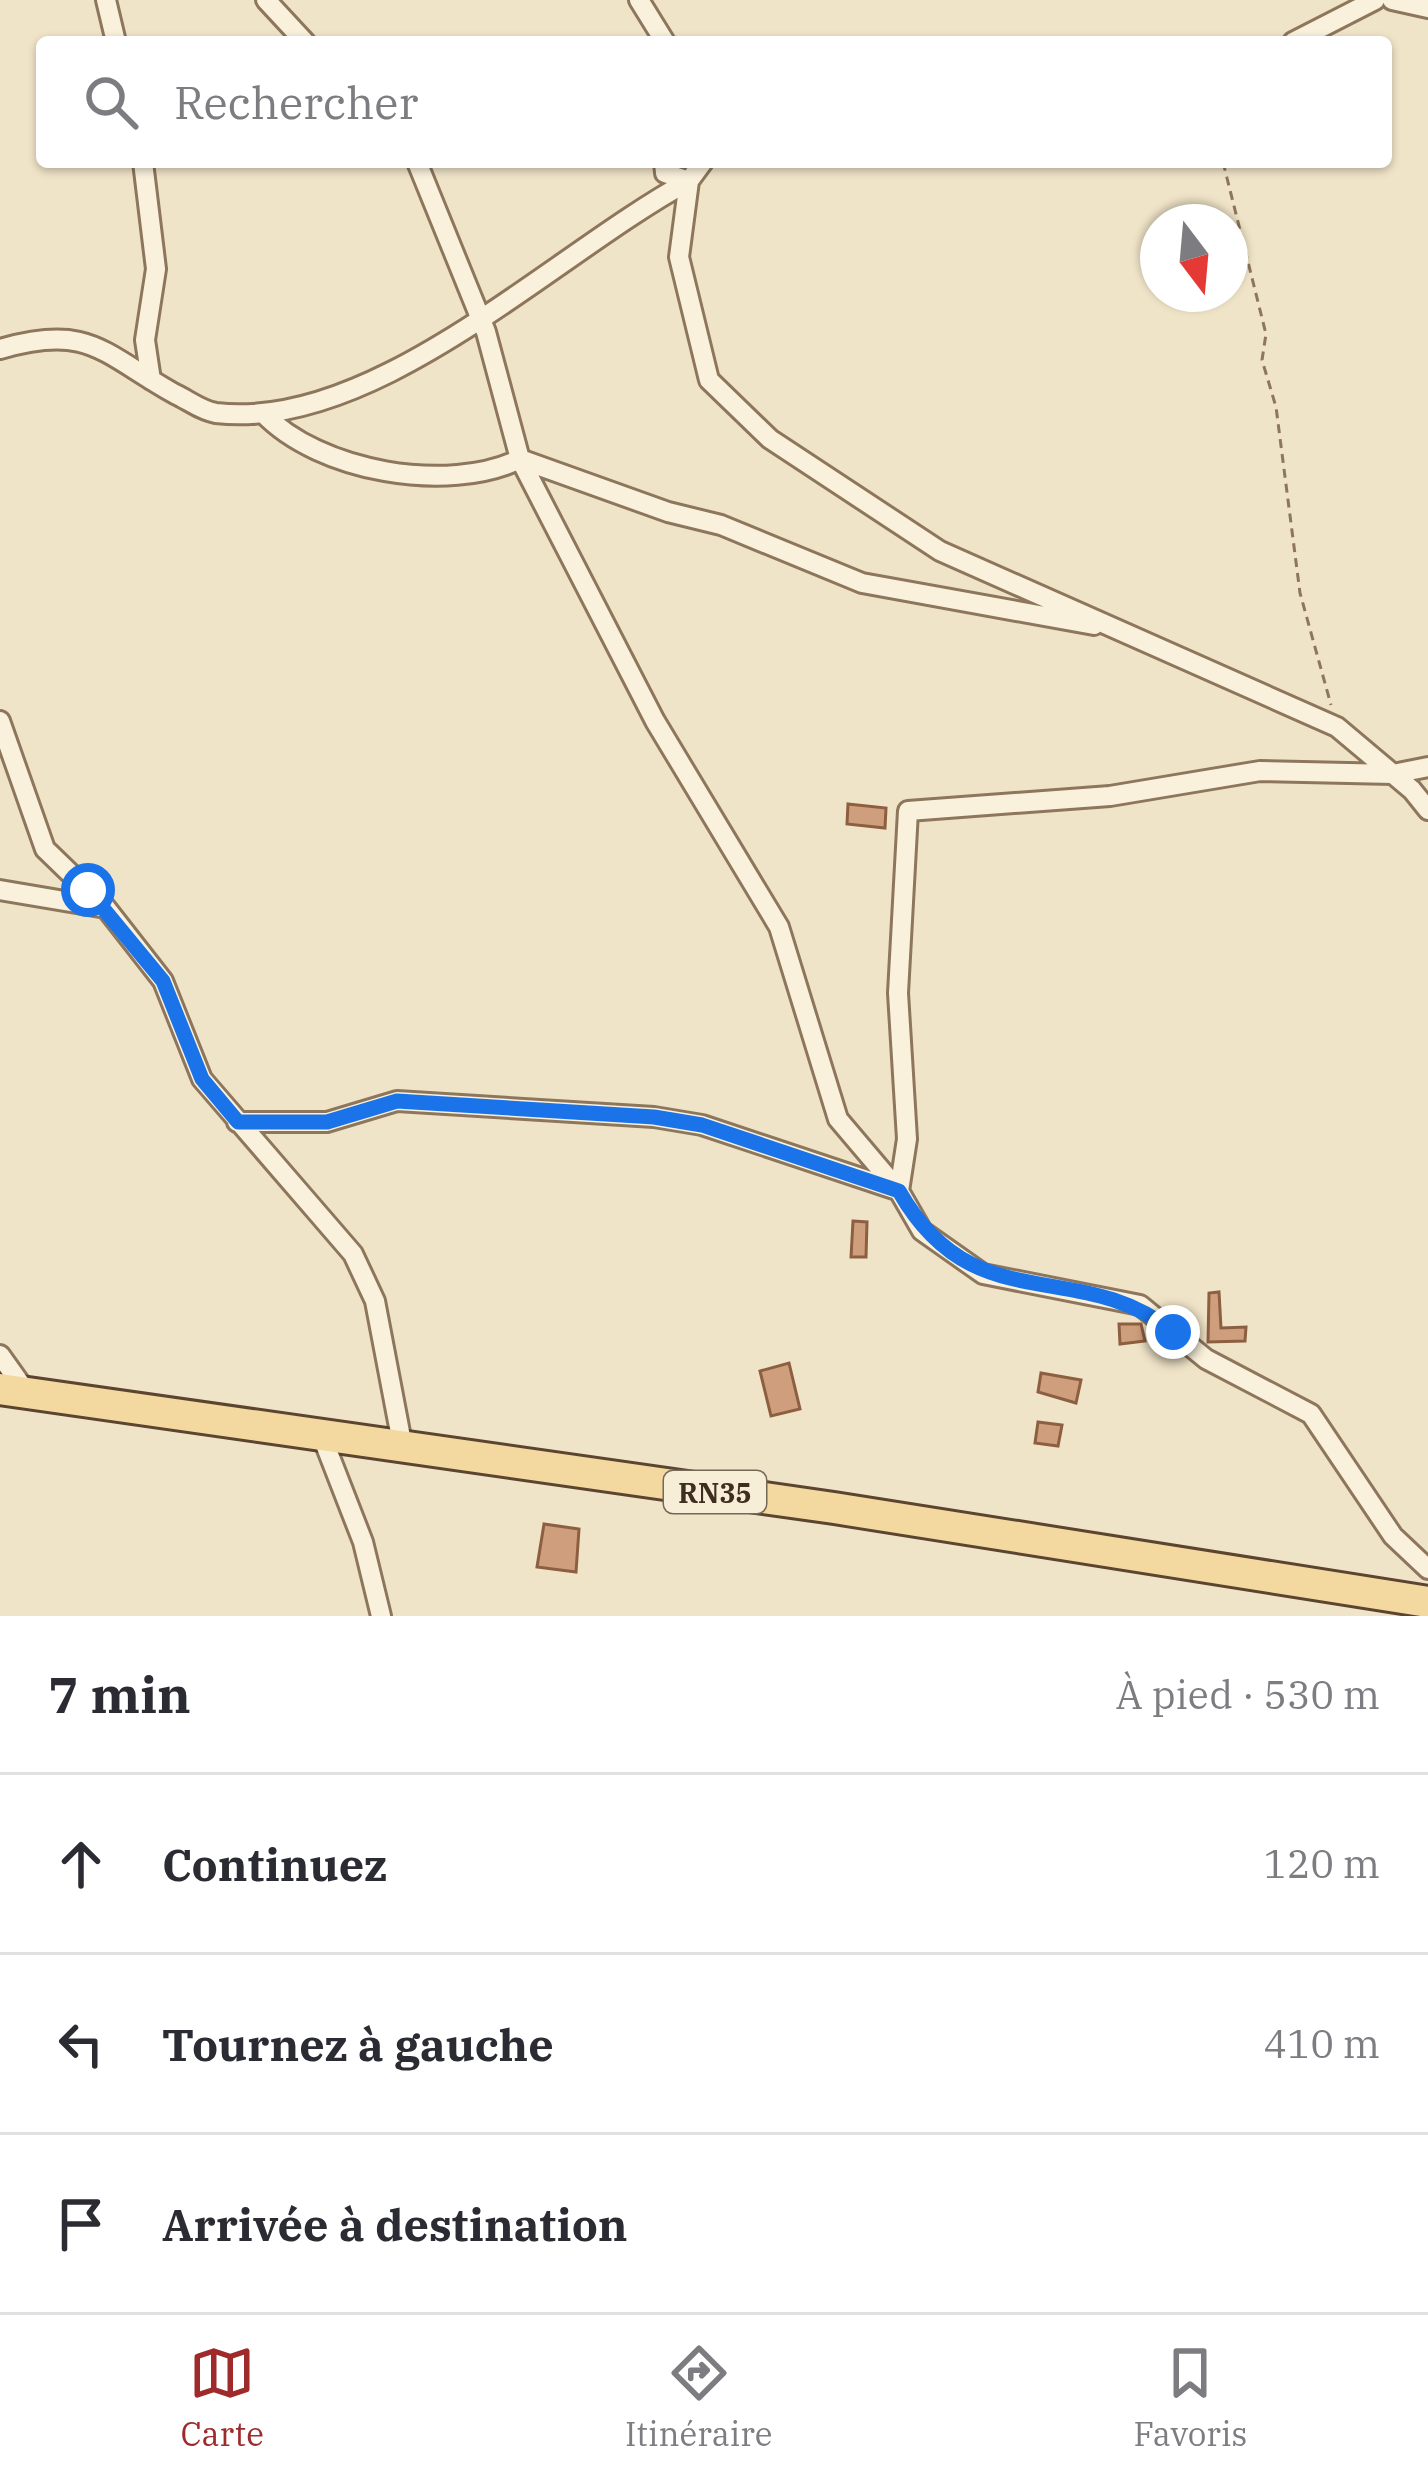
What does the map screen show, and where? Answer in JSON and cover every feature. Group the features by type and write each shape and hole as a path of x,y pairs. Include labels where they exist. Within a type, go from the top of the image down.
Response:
{"main road":[{"name":"RN35","path":"14,1391 834,1508 1428,1602"}],"street":[{"path":"106,0 115,36"},
{"path":"266,0 299,36"},
{"path":"639,0 661,36"},
{"path":"1305,36 1375,0"},
{"path":"1392,0 1428,8"},
{"path":"144,168 156,269 145,340 151,380"},
{"path":"419,168 480,315 520,458 655,721 779,927 838,1119 899,1191 922,1231 983,1274 1140,1305 1206,1359 1311,1414 1393,1536 1428,1568"},
{"path":"665,168 665,173 689,181"},
{"path":"0,349 83,338 211,413 301,410 428,355 632,212 689,181 699,168"},
{"path":"689,181 679,257 710,380 770,439 940,551 1134,633 1337,728 1428,810"},
{"path":"263,413 275,427 343,464 450,476 491,472 520,458 668,512 721,525 862,583 1134,633"},
{"path":"0,721 44,848 106,908 163,981 202,1079 353,1254 375,1301 403,1448"},
{"path":"899,1191 907,1138 898,993 908,812 1110,796 1260,771 1393,774 1428,766"},
{"path":"0,890 106,908"},
{"path":"238,1122 327,1122 397,1101 654,1117 718,1130 899,1191"},
{"path":"0,1355 14,1391"},
{"path":"321,1434 363,1542 381,1616"}],"path":[{"path":"1224,168 1266,334 1262,360 1285,460 1300,593 1337,728"}],"building":[{"path":"848,804 886,808 885,828 847,824"},
{"path":"853,1221 867,1222 866,1257 851,1257"},
{"path":"1219,1292 1221,1328 1246,1327 1245,1341 1208,1342 1209,1293"},
{"path":"1119,1324 1141,1324 1145,1341 1120,1344"},
{"path":"789,1363 800,1409 771,1416 760,1371"},
{"path":"1041,1373 1081,1380 1076,1403 1038,1392"},
{"path":"1038,1422 1062,1425 1058,1446 1035,1443"},
{"path":"544,1524 579,1529 576,1572 537,1567"}],"route":[{"path":"88,890 163,981 202,1079 238,1122 327,1122 397,1101 654,1117 702,1125 899,1191 922,1231 983,1274 1140,1305 1173,1332"}]}
